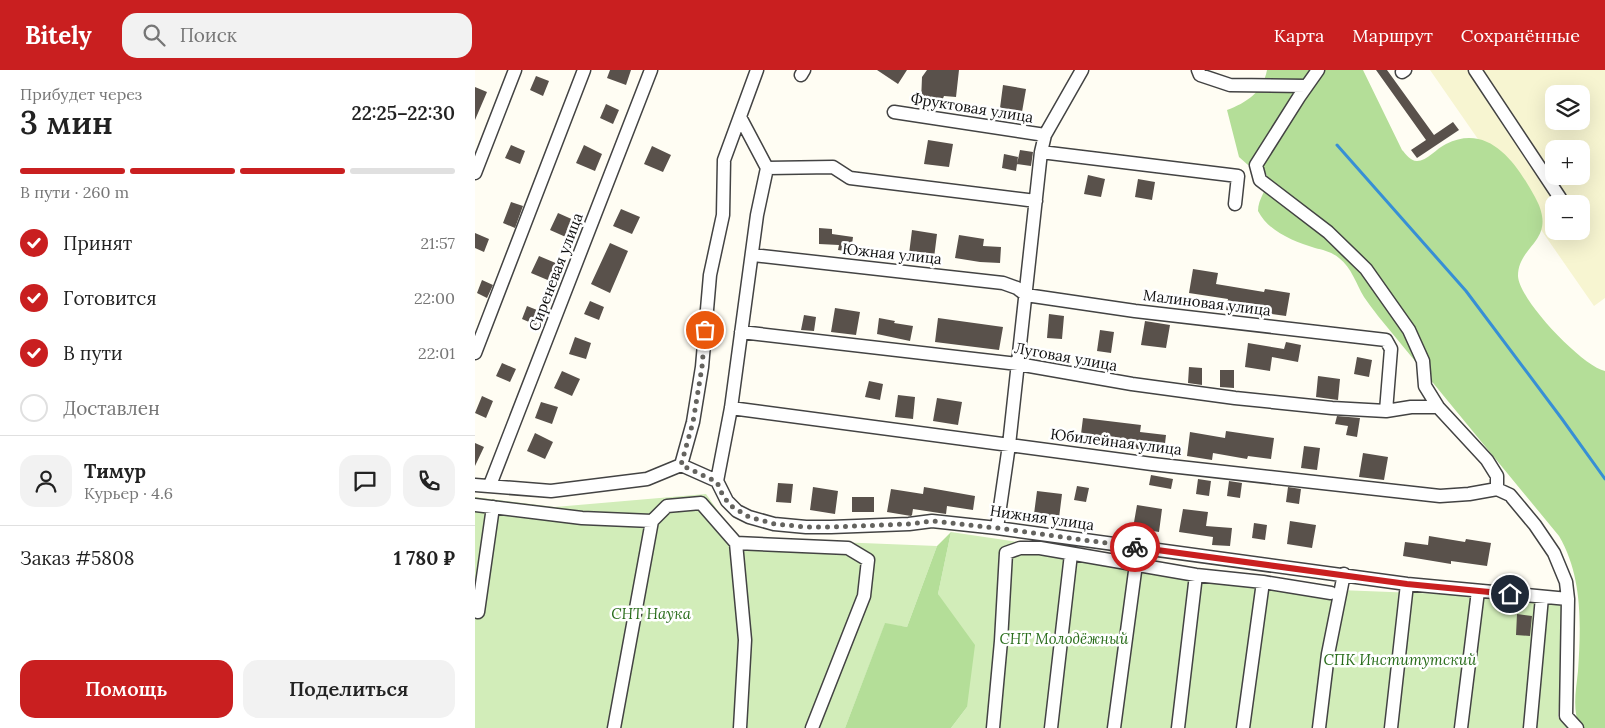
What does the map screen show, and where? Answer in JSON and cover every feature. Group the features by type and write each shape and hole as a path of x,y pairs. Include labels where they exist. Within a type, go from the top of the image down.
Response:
{"street":[{"path":"475,173 515,70"},
{"path":"475,353 584,70"},
{"name":"Сиреневая улица","path":"490,486 651,70"},
{"path":"681,465 693,422 702,367 710,275 723,215 724,160 757,70"},
{"path":"997,528 1009,445 1041,152 1045,135 1082,70"},
{"path":"1198,70 1200,75 1230,85 1306,86"},
{"path":"1318,70 1255,165 1260,180 1328,232 1366,269 1409,330 1423,361 1425,386 1438,407 1487,460 1497,476 1497,489 1509,495 1535,525 1554,553 1566,582 1568,598 1566,716 1577,728"},
{"path":"1475,70 1558,195"},
{"name":"Фруктовая улица","path":"894,112 1045,135"},
{"path":"475,484 551,491 647,479 681,465 717,482 731,408 757,215 767,168 740,117"},
{"path":"1041,152 1238,176 1235,204"},
{"path":"767,168 833,167 850,178 1036,201"},
{"name":"Южная улица","path":"753,255 1003,283 1017,288 1025,295"},
{"name":"Малиновая улица","path":"1025,295 1135,311 1386,340 1391,349 1386,411"},
{"name":"Луговая улица","path":"741,332 1018,364 1132,384 1235,398 1332,408 1386,411 1438,407"},
{"name":"Юбилейная улица","path":"731,408 1152,464 1440,496 1469,494 1497,489"},
{"name":"Нижняя улица","path":"717,482 723,496 731,506 749,517 775,524 831,527 909,524 932,521 1344,574 1407,584 1568,598"},
{"path":"614,728 652,522 667,506 701,503 737,543 745,640 740,728"},
{"path":"475,505 582,518 652,522"},
{"path":"479,612 479,576 493,507"},
{"path":"737,543 848,548 868,560 863,596 812,728"},
{"path":"993,728 1001,641 1006,553 1020,548 1039,548 1196,575 1263,582 1331,594"},
{"path":"1051,728 1071,554"},
{"path":"1114,728 1136,564"},
{"path":"1319,728 1328,654 1344,574"},
{"path":"1178,728 1196,575"},
{"path":"1243,728 1263,582"},
{"path":"1391,728 1407,584"},
{"path":"1461,728 1479,591"},
{"path":"1530,728 1542,597"}],"shaded area":[{"path":"1430,70 1605,70 1605,298 1594,306 1548,240 1590,240 1590,195 1545,195 1545,235"}],"green space":[{"path":"1267,70 1363,70 1402,150 1410,159 1415,161 1421,160 1446,144 1461,139 1476,138 1488,142 1510,160 1520,172 1535,197 1541,212 1542,223 1540,233 1520,265 1518,276 1521,287 1553,331 1582,357 1605,371 1605,728 1580,728 1576,714 1575,700 1580,637 1579,602 1573,568 1559,536 1378,316 1364,297 1351,271 1343,262 1330,253 1282,235 1268,225 1258,211 1268,180 1262,169 1253,164 1248,165 1239,157 1227,110 1253,96 1262,85"},
{"name":"СНТ Наука","path":"706,494 737,538 937,546 907,627 885,624 845,728 475,728 475,497 555,507"},
{"name":"СНТ Молодёжный","path":"951,532 1339,590 1575,599 1565,639 1558,717 1567,728 951,728 967,707 938,594"},
{"path":"951,532 938,594 975,645 967,707 951,728 845,728 885,623 907,627 937,546"}],"building":[{"path":"610,70 631,70 626,85 607,78"},
{"path":"877,70 907,70 898,84"},
{"path":"927,70 959,70 956,97 944,96 941,103 921,102 922,77"},
{"path":"1376,70 1387,70 1434,135 1453,122 1459,130 1417,158 1411,150 1426,140"},
{"path":"536,76 549,81 543,96 530,90"},
{"path":"1003,85 1026,89 1022,112 1000,108"},
{"path":"475,87 487,92 475,120"},
{"path":"606,104 619,110 613,124 600,118"},
{"path":"928,140 953,144 949,167 924,164"},
{"path":"511,145 525,151 520,164 505,158"},
{"path":"584,145 602,154 595,171 576,163"},
{"path":"652,146 671,155 663,172 644,164"},
{"path":"1020,150 1033,152 1031,166 1017,164"},
{"path":"1004,154 1018,157 1016,171 1002,168"},
{"path":"1088,175 1105,179 1101,197 1084,194"},
{"path":"1138,179 1155,182 1152,200 1135,197"},
{"path":"511,202 523,206 515,228 503,223"},
{"path":"621,209 640,217 632,234 613,226"},
{"path":"558,213 576,221 568,238 550,230"},
{"path":"819,228 832,229 832,234 853,237 851,252 838,250 839,245 819,244"},
{"path":"912,230 937,234 934,258 909,254"},
{"path":"475,233 489,239 484,252 475,248"},
{"path":"959,235 984,239 983,246 1001,247 1000,263 955,258"},
{"path":"610,243 628,251 610,293 591,284"},
{"path":"539,256 558,264 550,281 531,273"},
{"path":"1193,269 1218,273 1216,284 1264,292 1265,289 1290,293 1286,316 1252,311 1251,314 1226,310 1228,299 1189,293"},
{"path":"482,280 493,285 487,298 477,293"},
{"path":"590,301 604,307 599,320 584,314"},
{"path":"527,306 542,312 536,325 522,319"},
{"path":"835,308 860,312 856,335 831,332"},
{"path":"1049,314 1064,316 1062,339 1047,338"},
{"path":"804,315 816,317 814,331 801,330"},
{"path":"879,318 913,326 910,341 877,334"},
{"path":"938,318 1003,327 999,350 935,342"},
{"path":"1145,321 1170,325 1166,348 1141,345"},
{"path":"1100,330 1114,332 1111,353 1097,351"},
{"path":"575,337 591,343 586,359 569,354"},
{"path":"1286,342 1301,345 1298,362 1272,357 1270,371 1245,367 1248,343 1284,349"},
{"path":"1357,357 1372,360 1369,377 1354,374"},
{"path":"502,363 516,369 510,382 496,376"},
{"path":"1189,367 1202,368 1202,385 1188,383"},
{"path":"1220,370 1234,370 1234,388 1220,387"},
{"path":"562,371 580,379 572,396 554,388"},
{"path":"1318,376 1340,379 1338,400 1316,397"},
{"path":"869,381 883,384 880,400 865,397"},
{"path":"898,395 915,397 913,419 895,417"},
{"path":"482,396 493,401 486,418 475,413"},
{"path":"937,398 962,402 958,425 933,421"},
{"path":"541,402 558,407 552,424 535,418"},
{"path":"1337,416 1360,418 1357,437 1346,435 1348,426 1335,424"},
{"path":"1083,418 1141,425 1140,432 1166,435 1164,452 1080,442"},
{"path":"1226,431 1274,438 1271,459 1248,456 1247,459 1213,453 1212,460 1187,456 1190,432 1225,438"},
{"path":"535,433 553,442 545,459 527,451"},
{"path":"475,443 484,447 475,466"},
{"path":"1304,446 1320,448 1317,470 1301,468"},
{"path":"1363,453 1388,457 1384,480 1359,477"},
{"path":"1151,475 1173,479 1171,489 1149,485"},
{"path":"1198,479 1211,481 1209,496 1196,494"},
{"path":"1229,481 1242,483 1240,498 1227,496"},
{"path":"778,483 793,484 791,503 776,502"},
{"path":"1077,486 1089,488 1086,502 1074,500"},
{"path":"813,487 838,491 835,514 810,510"},
{"path":"924,487 975,496 973,510 947,506 946,514 913,509 911,516 887,512 891,489 923,494"},
{"path":"1288,487 1301,489 1299,504 1286,502"},
{"path":"1037,491 1062,494 1059,518 1034,514"},
{"path":"852,497 874,497 874,512 852,512"},
{"path":"1137,505 1162,509 1159,532 1133,528"},
{"path":"1183,509 1208,512 1206,526 1232,528 1230,546 1212,545 1213,537 1179,532"},
{"path":"1290,521 1316,525 1312,548 1287,544"},
{"path":"1254,523 1267,525 1265,540 1252,538"},
{"path":"1429,536 1465,542 1466,539 1491,543 1487,566 1451,561 1451,564 1403,556 1405,542 1428,545"},
{"path":"1517,614 1532,616 1530,636 1516,635"}],"waterway":[{"path":"1337,145 1466,291 1605,479"}],"way so far":[{"path":"705,330 702,367 693,422 681,465 717,482 723,496 731,506 749,517 775,524 806,527 909,524 932,521 1135,547"}],"route":[{"path":"1135,547 1407,584 1510,594"}],"park label":[{"name":"СПК Институтский","path":"1400,660"}]}
